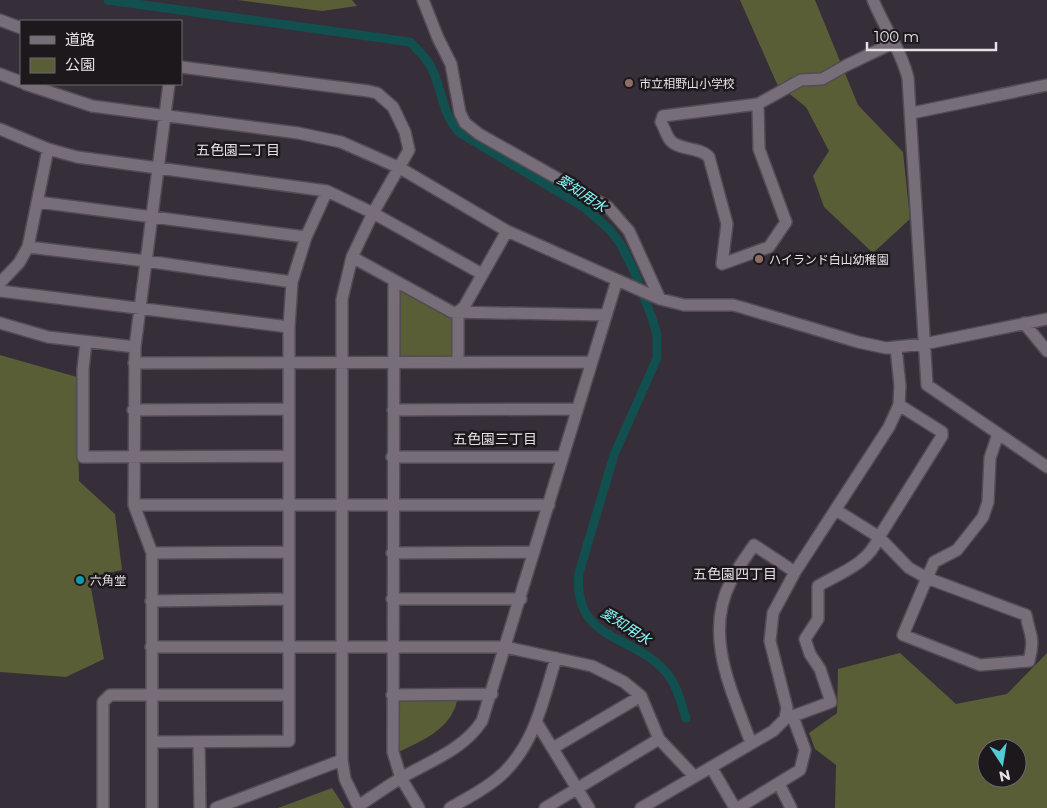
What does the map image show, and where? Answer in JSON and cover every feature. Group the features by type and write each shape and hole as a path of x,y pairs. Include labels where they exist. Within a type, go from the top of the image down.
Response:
{"street":[{"path":"423,0 438,38 452,64 456,85 456,101 465,122 479,134 608,206 629,231 658,298"},
{"path":"873,0 905,65 912,113 927,385 1047,467"},
{"path":"0,21 20,28"},
{"path":"758,104 759,149 786,222 769,247 722,264 727,224 710,157 705,152 677,145 670,140 661,122 664,116 758,104 801,80 822,80 847,64 893,43"},
{"path":"182,67 326,84 377,93 393,107 409,142 409,150 373,212 352,257 342,299 340,361 342,760 345,779 359,807 401,778 451,752 469,738 482,721 492,694 617,280"},
{"path":"0,74 20,82"},
{"path":"28,85 78,103 165,117 327,138 357,148 400,168 507,231 658,298 684,306 733,306 744,308 858,342 886,348 924,344 1047,319"},
{"path":"152,808 152,553 134,506 134,363 169,85"},
{"path":"912,113 1047,85"},
{"path":"0,129 48,149 77,157 327,191 373,212 482,274"},
{"path":"0,283 18,264 28,247 48,149"},
{"path":"152,742 289,741 288,409 289,327 292,282 306,237 327,191"},
{"path":"38,202 306,237"},
{"path":"458,312 464,307 507,231"},
{"path":"28,247 146,261 292,282"},
{"path":"352,257 394,282 458,312 606,315"},
{"path":"394,282 392,457 393,752 401,778 420,808"},
{"path":"0,291 289,327"},
{"path":"458,312 458,362"},
{"path":"0,323 48,337 135,348"},
{"path":"1024,324 1047,351"},
{"path":"86,342 83,369 83,457 289,456"},
{"path":"711,767 736,808 800,770 805,758 805,750 789,718 770,641 771,630 777,604 795,572 889,427 899,405 900,386 896,347"},
{"path":"134,363 340,361 592,362"},
{"path":"641,808 773,731 789,718 830,702 820,669 810,654 806,639 818,620 818,586 855,566 873,551 879,537 942,436 942,432 899,405"},
{"path":"133,410 288,409"},
{"path":"393,410 577,410"},
{"path":"836,510 879,537 909,568 927,578 1026,615 1028,628 1033,636 1029,660 980,665 903,635 927,578 934,562 957,550 983,516 988,502 990,458 998,434"},
{"path":"392,457 563,457"},
{"path":"134,506 288,504 549,505"},
{"path":"751,743 722,662 719,634 721,605 731,581 754,545 795,572"},
{"path":"152,553 288,552"},
{"path":"392,553 534,552"},
{"path":"151,601 289,599"},
{"path":"392,599 521,599"},
{"path":"151,647 505,647 592,666 624,682 641,696 659,739 694,776"},
{"path":"450,808 486,787 507,769 522,752 537,723 556,658"},
{"path":"103,808 103,702 110,694 289,695"},
{"path":"392,695 492,694"},
{"path":"553,748 641,696"},
{"path":"537,723 589,808"},
{"path":"545,808 659,739"},
{"path":"199,742 200,808"},
{"path":"216,808 342,760"},
{"path":"779,784 791,808"}],"green space":[{"path":"237,0 352,0 357,6 322,11"},
{"path":"740,0 815,0 858,105 903,152 910,219 873,253 824,207 813,176 829,151 806,107 777,84"},
{"path":"396,285 452,317 455,359 396,359"},
{"path":"0,355 77,377 79,481 115,514 122,570 89,577 104,659 66,677 0,672"},
{"path":"900,653 956,704 1007,694 1047,653 1047,808 835,808 836,765 815,749 809,733 837,713 838,669"},
{"path":"396,701 457,701 448,720 441,728 395,754"},
{"path":"332,788 345,808 278,808"}],"waterway":[{"name":"愛知用水","path":"108,0 410,42 430,65 446,111 460,133 585,208 610,230 620,243 634,271 652,318 657,335 657,358 614,455 579,573 579,595 585,612 595,624 608,634 638,650 666,672 676,688 686,718"}],"place":[{"name":"市立相野山小学校","path":"629,83"},
{"name":"ハイランド白山幼稚園","path":"759,259"},
{"name":"六角堂","path":"80,580"}],"district":[{"name":"五色園二丁目","path":"238,150"},
{"name":"五色園三丁目","path":"495,439"},
{"name":"五色園四丁目","path":"735,574"}]}
